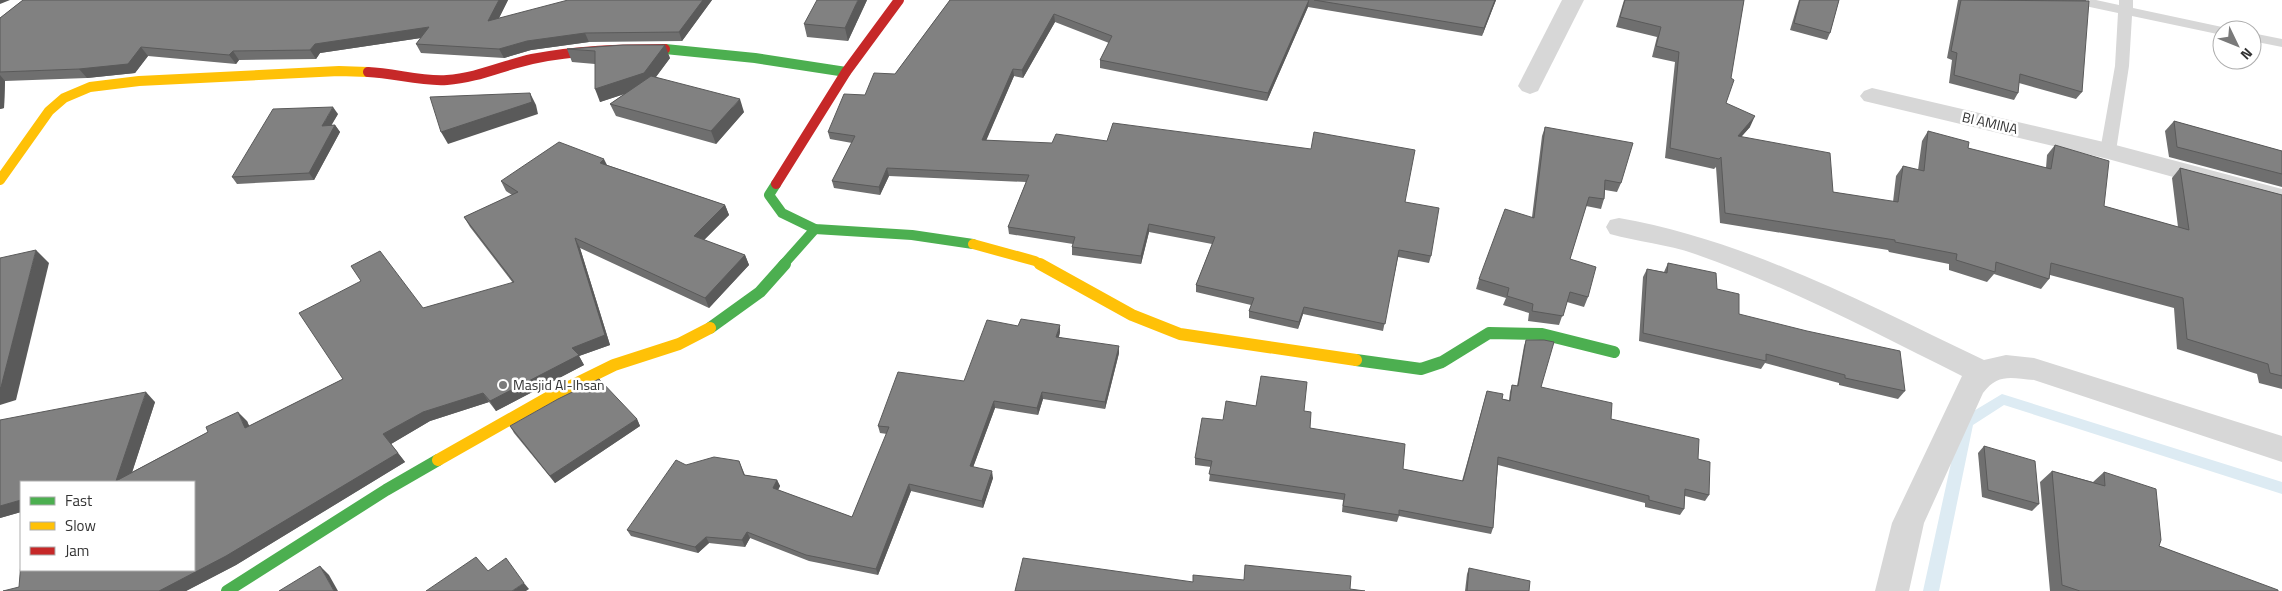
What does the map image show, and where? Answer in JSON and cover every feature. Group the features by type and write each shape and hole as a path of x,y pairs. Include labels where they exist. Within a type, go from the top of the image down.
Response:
{"street":[{"path":"900,0 846,72 769,195 782,213 814,229 912,235 984,246 1035,261 1132,315 1180,334 1421,369 1442,362 1488,333 1542,334 1614,352"},
{"path":"1530,86 1573,0"},
{"path":"0,180 49,111 64,98 90,87 139,81 339,72 389,72 420,80 447,80 472,77 531,59 589,51 628,49 672,49 755,58 846,72"},
{"name":"BI AMINA","path":"1872,96 2108,151 2282,198"},
{"path":"1620,227 1667,236 1715,250 1818,295 1982,372"},
{"path":"227,591 386,490 551,396 614,365 679,344 712,327 760,292 814,229"},
{"path":"1892,591 1908,523 1971,386 1982,372 2006,366 2034,370 2282,449"}],"lane":[{"path":"2076,0 2127,6 2212,28"},
{"path":"2108,151 2122,66 2127,6"},
{"path":"2262,39 2282,43"}],"building":[{"path":"23,0 499,0 488,21 568,0 703,0 679,32 585,33 527,41 499,49 416,44 429,27 315,44 310,50 233,51 229,55 141,47 128,64 79,69 0,72 0,18"},
{"path":"817,0 858,0 845,28 804,24"},
{"path":"950,0 1309,0 1268,93 1100,60 1112,36 1054,14 1022,70 1013,69 982,140 1052,143 1056,134 1107,141 1113,123 1311,149 1314,132 1415,150 1405,202 1439,208 1431,256 1399,250 1385,324 1304,307 1299,322 1249,311 1254,298 1196,285 1215,237 1149,224 1141,256 1072,247 1075,237 1008,227 1029,175 887,168 879,187 832,181 855,136 828,132 844,94 865,95 874,73 895,74"},
{"path":"1314,0 1495,0 1484,28"},
{"path":"1625,0 1744,0 1731,78 1734,80 1726,103 1755,116 1738,136 1830,153 1833,192 1898,202 1903,166 1924,171 1928,131 1969,142 1968,148 2051,169 2055,145 2109,161 2104,206 2189,230 2180,168 2282,195 2282,376 2270,373 2268,364 2187,339 2183,298 2051,263 2049,279 1996,262 1995,272 1956,260 1957,254 1895,242 1895,240 1725,213 1721,157 1719,159 1670,148 1679,52 1656,46 1661,27 1620,17"},
{"path":"1800,0 1839,0 1830,33 1794,23"},
{"path":"1961,0 2089,1 2082,92 2020,74 2018,93 1954,75 1957,53 1951,51"},
{"path":"623,45 665,45 644,73 595,89 595,51 567,49"},
{"path":"651,76 740,99 711,131 610,104"},
{"path":"530,93 532,102 441,132 430,97"},
{"path":"333,107 322,126 335,125 309,173 232,177 273,109"},
{"path":"2174,121 2282,151 2282,174 2177,147"},
{"path":"1545,127 1633,143 1621,183 1605,180 1604,199 1589,197 1570,259 1596,267 1588,297 1570,292 1563,316 1532,311 1533,304 1507,296 1509,288 1479,279 1505,209 1534,218"},
{"path":"559,142 604,159 600,163 725,205 694,236 745,255 705,298 575,238 605,335 572,348 579,355 490,401 483,393 423,412 383,434 398,453 226,556 159,591 3,591 19,587 20,571 195,571 195,481 116,481 208,432 206,427 238,412 245,428 343,379 299,313 361,281 351,266 380,251 423,308 514,282 464,217 518,192 501,181"},
{"path":"36,250 1,387 0,388 0,258"},
{"path":"1668,263 1716,273 1717,289 1739,294 1739,314 1900,351 1905,391 1845,378 1845,375 1766,354 1766,361 1643,333 1647,269 1667,273"},
{"path":"1021,319 1060,325 1056,337 1119,346 1105,402 1042,392 1037,408 994,401 970,466 992,471 982,501 909,484 876,569 806,555 747,532 742,540 706,537 695,547 627,530 676,460 686,465 714,457 739,461 744,475 777,480 773,488 852,517 889,427 878,426 898,372 964,381 987,320 1018,326"},
{"path":"1526,340 1554,342 1541,387 1612,403 1611,419 1699,439 1698,459 1710,462 1709,495 1685,489 1684,509 1649,500 1649,496 1498,457 1493,528 1399,510 1399,515 1343,506 1345,494 1209,474 1212,461 1195,458 1202,418 1223,420 1226,401 1256,406 1261,376 1307,382 1304,411 1311,412 1310,428 1405,444 1403,469 1463,481 1487,391 1503,394 1502,399 1510,401 1512,385 1518,386"},
{"path":"599,379 637,419 550,476 510,426"},
{"path":"146,392 116,481 20,481 20,500 0,506 0,420"},
{"path":"1984,446 2035,461 2039,504 1988,490"},
{"path":"2052,471 2105,486 2104,472 2156,489 2161,540 2159,546 2278,591 2080,591 2062,585"},
{"path":"476,557 488,571 506,558 524,583 512,591 426,591"},
{"path":"1023,558 1193,582 1193,575 1244,580 1245,565 1351,576 1350,589 1365,591 1015,591"},
{"path":"320,566 334,591 279,591"},
{"path":"1469,568 1530,581 1529,591 1467,591"}],"waterway":[{"path":"1931,591 1967,422 2002,399 2282,488"}],"traffic: fast":[{"path":"665,49 755,58 846,72"},
{"path":"776,184 769,195 782,213 815,229 912,235 973,244"},
{"path":"710,328 760,292 815,229"},
{"path":"1356,360 1421,369 1442,362 1489,333 1542,334 1614,352"},
{"path":"227,591 386,490 438,460"}],"traffic: slow":[{"path":"0,180 49,111 64,98 90,87 139,81 339,71 368,72"},
{"path":"973,244 1035,261 1132,315 1180,334 1356,360"},
{"path":"438,460 551,396 614,365 679,344 710,328"}],"traffic: jam":[{"path":"776,184 846,72 899,0"},
{"path":"368,72 427,80 447,80 469,77 532,59 565,54 614,50 665,49"}],"place":[{"name":"Masjid Al-Ihsan","path":"503,385"}]}
